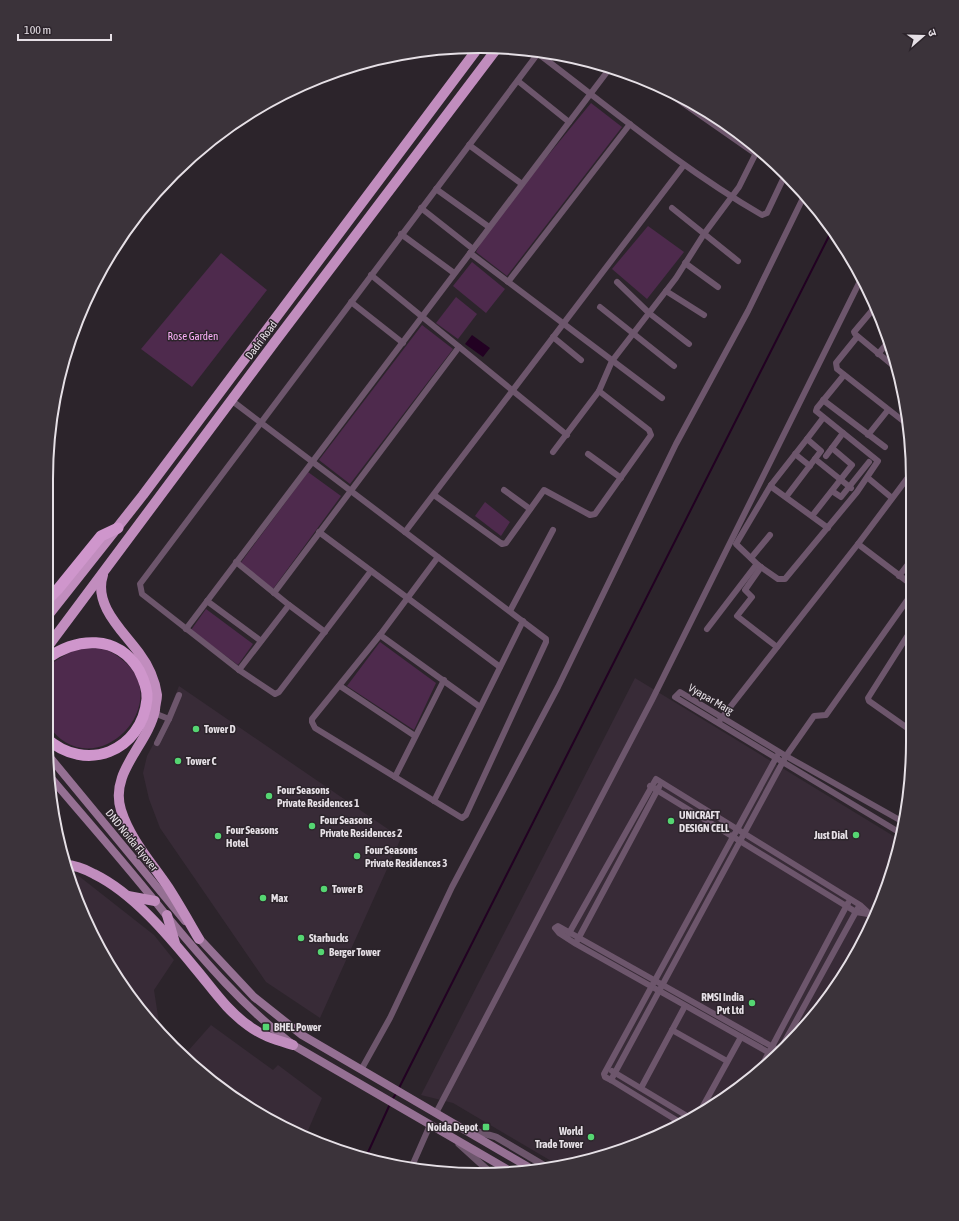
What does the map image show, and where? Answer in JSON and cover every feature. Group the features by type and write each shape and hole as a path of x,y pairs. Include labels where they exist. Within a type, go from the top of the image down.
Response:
{"highway":[{"name":"Dadri Road","path":"53,609 118,528 474,53"},
{"name":"Dadri Road","path":"53,640 231,400 493,53"},
{"path":"53,594 101,536 118,528"},
{"path":"104,571 99,585 103,600 114,622 147,665 157,696 153,719 142,742 131,757 119,785 118,798 128,828 199,939"},
{"path":"53,637 64,626"},
{"path":"53,655 70,646 86,642 98,642 112,646 123,652 134,662 144,679 148,698 144,714 135,732 124,743 110,752 84,756 53,744"},
{"path":"72,866 82,868 110,881 128,896 175,945 219,998 248,1026 266,1036 293,1045"},
{"path":"128,896 155,901"},
{"path":"167,915 175,945"}],"main road":[{"name":"DND Noida Flyover","path":"54,762 199,939 254,997 278,1018 302,1035 525,1165"},
{"name":"DND Noida Flyover","path":"56,783 167,915 191,946 245,1005 293,1045 503,1167"}],"street":[{"path":"371,571 277,694 273,694 239,670 142,594 140,584 535,57"},
{"path":"546,59 684,166 730,197 762,215 765,215 783,180"},
{"path":"186,629 606,73"},
{"path":"518,81 569,122"},
{"path":"508,282 630,124"},
{"path":"469,145 522,184"},
{"path":"553,452 599,391 612,361 666,291 704,234 730,197 739,187 756,155"},
{"path":"405,532 684,166"},
{"path":"436,189 489,227"},
{"path":"364,1071 452,887 558,687 676,444 748,310 802,200"},
{"path":"421,208 508,282 662,398"},
{"path":"672,208 738,261"},
{"path":"401,234 454,273"},
{"path":"685,263 718,287"},
{"path":"371,275 567,434"},
{"path":"616,282 649,313 689,344"},
{"path":"432,1111 652,700 858,284"},
{"path":"666,291 704,315"},
{"path":"351,302 403,343"},
{"path":"600,307 674,366"},
{"path":"872,311 854,332 857,337 889,363"},
{"path":"553,337 581,360"},
{"path":"857,337 836,363 837,369 901,420"},
{"path":"274,593 459,347"},
{"path":"878,354 884,347"},
{"path":"823,418 771,485 736,544 778,580 785,579 828,528 868,478 878,461 823,418 816,410 844,375"},
{"path":"434,495 502,544 506,543 543,490 546,489 590,515 595,514 651,438 651,433 599,391"},
{"path":"231,400 545,637 546,642 466,815 460,818 313,726 312,719 380,635 438,557"},
{"path":"824,400 885,447"},
{"path":"868,435 888,410"},
{"path":"826,456 843,434"},
{"path":"786,497 821,451 807,439"},
{"path":"812,516 852,465 832,448"},
{"path":"588,454 621,478"},
{"path":"795,454 810,466"},
{"path":"815,459 857,492"},
{"path":"832,491 841,498 869,462"},
{"path":"868,478 892,498"},
{"path":"717,723 778,647 906,480"},
{"path":"771,485 828,528"},
{"path":"504,490 530,509"},
{"path":"510,611 553,530"},
{"path":"319,532 500,667"},
{"path":"751,558 770,535"},
{"path":"858,544 906,581"},
{"path":"236,562 325,632"},
{"path":"706,629 754,566 760,566"},
{"path":"760,566 745,590 752,597 738,616 778,647"},
{"path":"899,576 906,567"},
{"path":"206,601 261,641"},
{"path":"610,1080 782,762 814,716 826,715 906,601"},
{"path":"239,670 289,605"},
{"path":"434,801 523,621"},
{"path":"380,635 480,707"},
{"path":"906,638 868,698 869,701 906,727"},
{"path":"395,777 444,680"},
{"path":"340,686 416,736"},
{"name":"Vyapar Marg","path":"897,831 676,699 678,693 899,820"},
{"path":"157,743 179,695"},
{"path":"154,713 169,719"},
{"path":"676,1120 604,1075 779,752"},
{"path":"568,935 655,779 860,905 870,914"},
{"path":"576,944 661,782"},
{"path":"650,786 856,912 869,915"},
{"path":"766,1057 850,899"},
{"path":"788,1035 860,905"},
{"path":"568,935 579,938 661,988 770,1050"},
{"path":"568,935 576,944 653,983"},
{"path":"828,941 837,945"},
{"path":"661,988 685,1006 741,1037 773,1051"},
{"path":"801,991 810,996"},
{"path":"641,1088 685,1006"},
{"path":"672,1030 728,1061"},
{"path":"704,1104 741,1037"},
{"path":"607,1068 686,1115"},
{"path":"413,1162 427,1123"},
{"path":"458,1126 496,1137 540,1163"},
{"path":"455,1140 484,1168"}],"shaded area":[{"path":"472,335 490,348 483,357 465,344"},
{"path":"635,678 895,837 874,905 849,955 818,1001 800,1023 761,1062 739,1080 693,1111 643,1136 590,1153 552,1162 453,1103 421,1095"},
{"path":"179,686 401,838 320,1018 266,982 160,828 149,799 143,773 147,756 162,728"},
{"path":"74,873 154,935 174,960 154,990 159,1023 141,1001 110,955 85,905"},
{"path":"211,1025 273,1070 278,1065 322,1098 307,1132 266,1111 243,1096 220,1080 179,1044 188,1051"}],"green space":[{"path":"591,103 622,127 507,276 476,252 489,227"},
{"path":"648,226 684,252 647,299 612,269"},
{"name":"Rose Garden","path":"221,253 267,290 192,387 141,349"},
{"path":"472,262 505,289 486,313 453,286"},
{"path":"456,297 477,314 458,339 436,323"},
{"path":"422,325 453,349 350,484 319,460"},
{"path":"308,472 341,496 273,589 239,565"},
{"path":"485,502 510,522 501,536 475,516"},
{"path":"206,609 253,644 238,665 191,630"},
{"path":"380,642 436,683 414,730 347,686"},
{"path":"102,648 129,666 140,687 138,709 127,728 110,743 88,748 66,743 53,729 53,662 75,649"}],"waterway":[{"path":"399,1088 829,236"},
{"path":"392,1100 397,1092"},
{"path":"368,1153 390,1104"}],"place":[{"name":"Tower D","path":"196,729"},
{"name":"Tower C","path":"178,761"},
{"name":"Four Seasons Private Residences 1","path":"269,796"},
{"name":"UNICRAFT DESIGN CELL","path":"671,821"},
{"name":"Four Seasons Private Residences 2","path":"312,826"},
{"name":"Just Dial","path":"856,835"},
{"name":"Four Seasons Hotel","path":"218,836"},
{"name":"Four Seasons Private Residences 3","path":"357,856"},
{"name":"Tower B","path":"324,889"},
{"name":"Max","path":"263,898"},
{"name":"Starbucks","path":"301,938"},
{"name":"Berger Tower","path":"321,952"},
{"name":"RMSI India Pvt Ltd","path":"752,1003"},
{"name":"BHEL Power","path":"266,1027"},
{"name":"Noida Depot","path":"486,1127"},
{"name":"World Trade Tower","path":"591,1137"}]}
